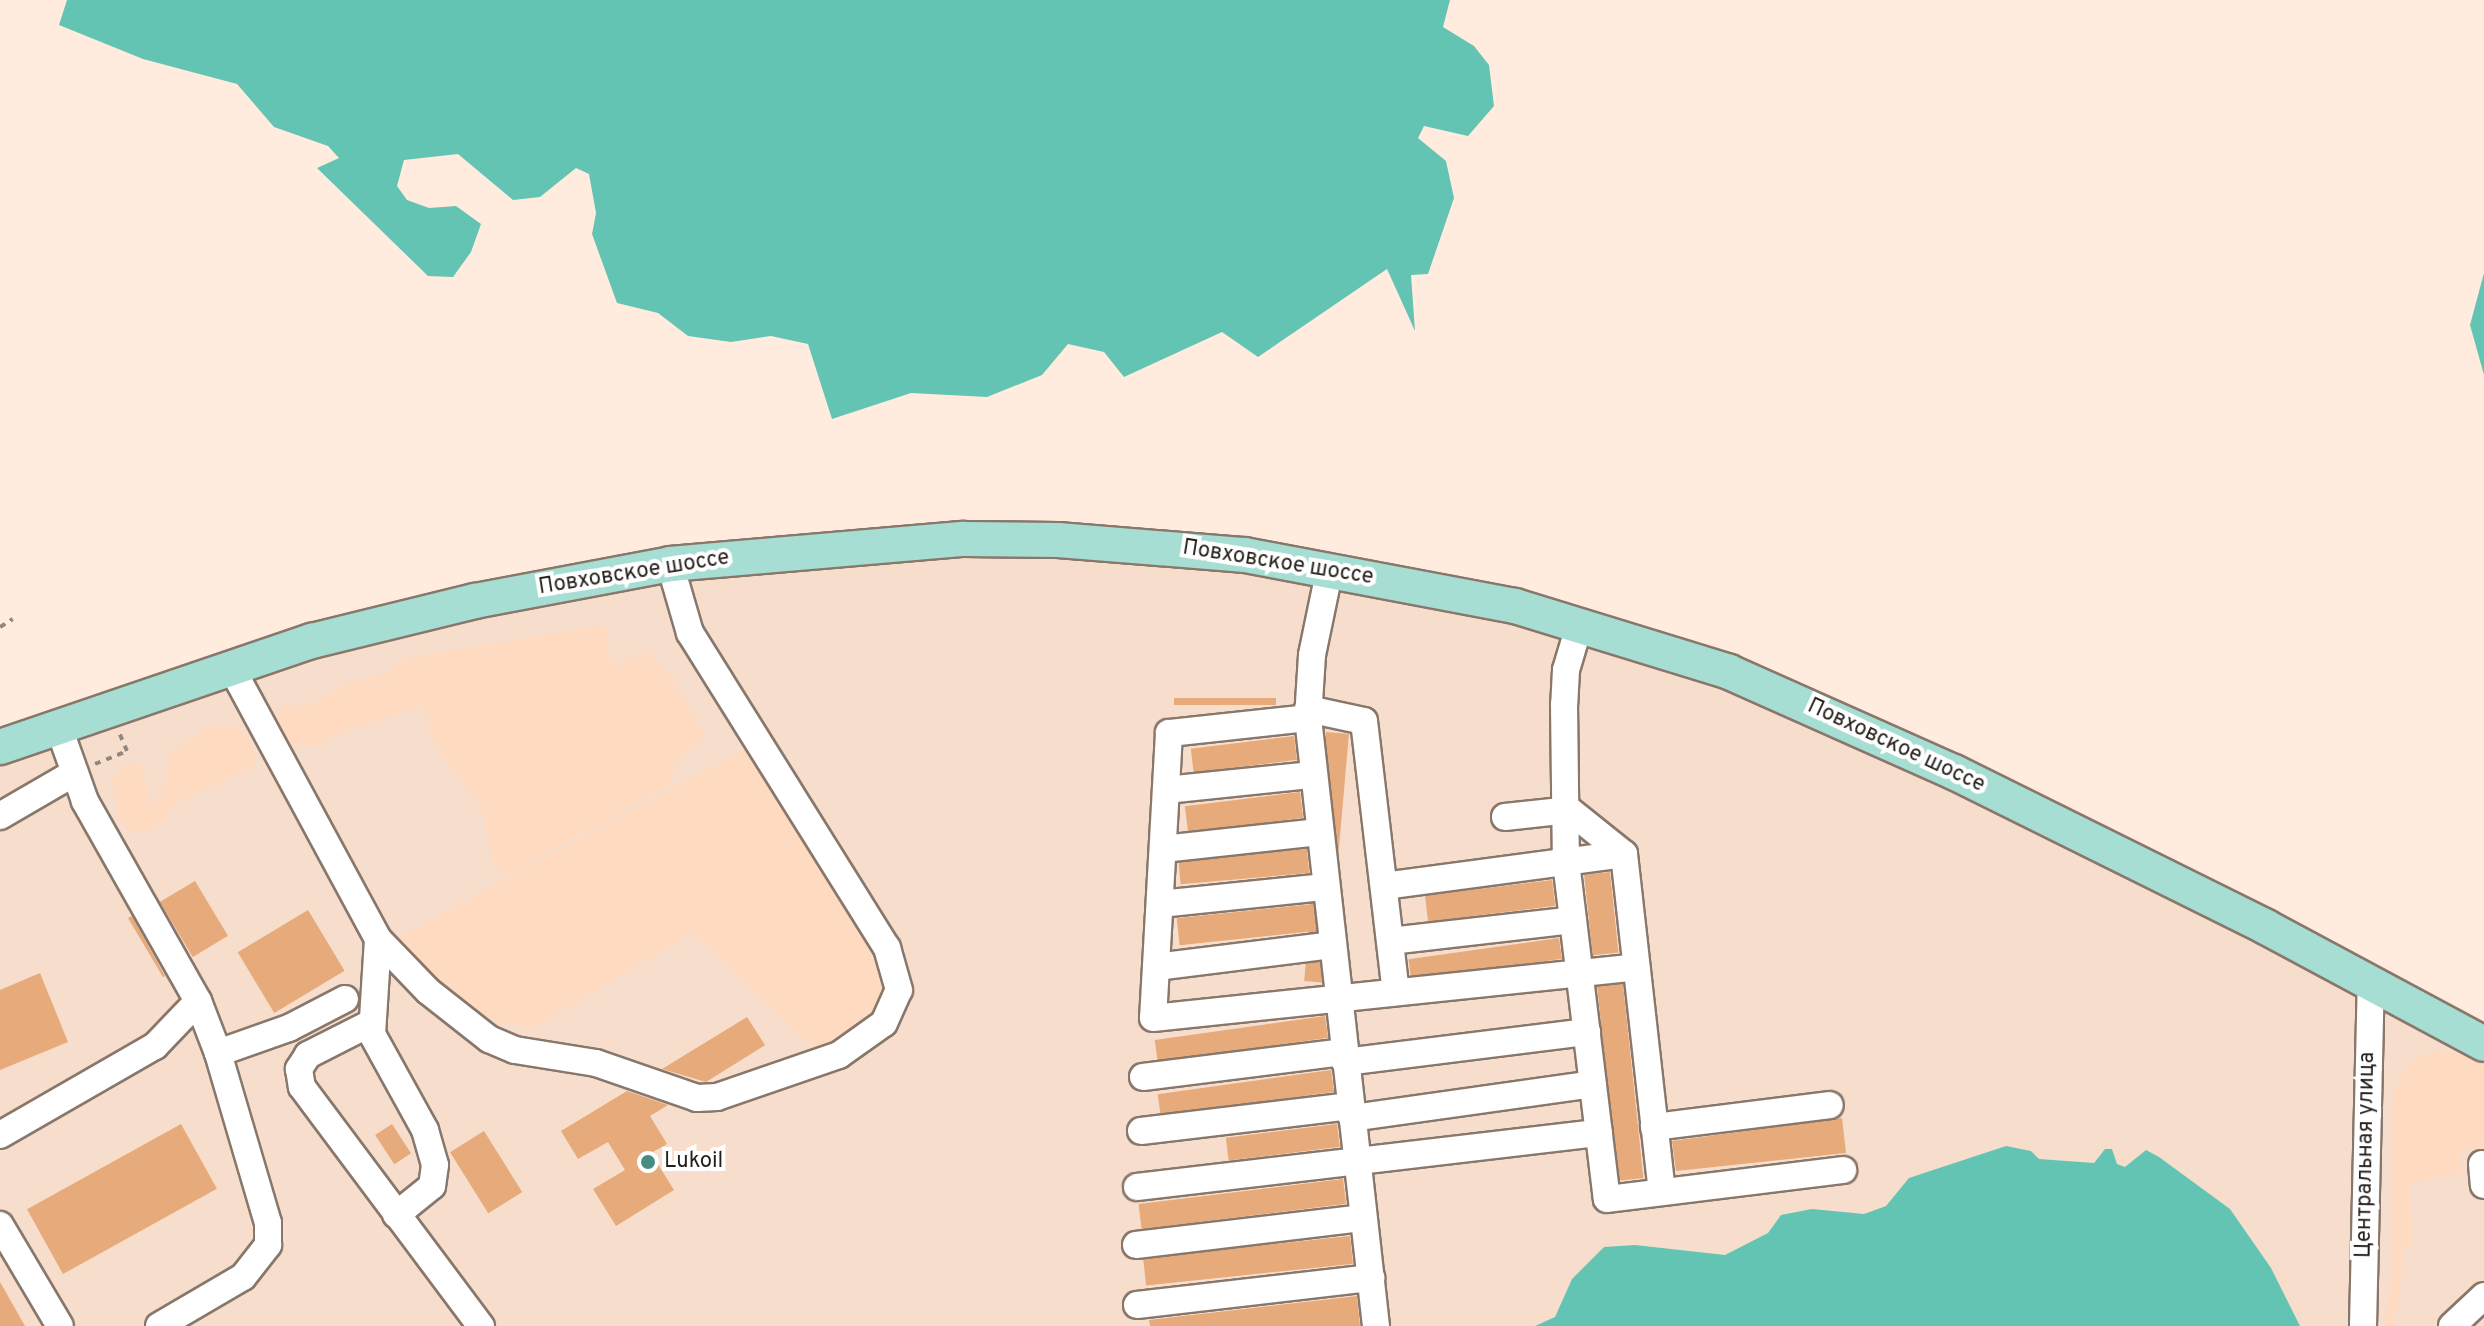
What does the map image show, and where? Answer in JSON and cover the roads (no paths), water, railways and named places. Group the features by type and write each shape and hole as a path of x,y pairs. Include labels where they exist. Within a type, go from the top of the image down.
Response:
{"main road":[{"name":"Повховское шоссе","path":"0,747 231,667 395,619 670,564 964,539 1173,547 1330,568 1580,623 1800,701 2371,983 2484,1044"}],"street":[{"path":"231,667 384,947 489,1039 547,1058 629,1072 697,1098 717,1097 839,1055 867,1038 895,1009 899,990 887,948 690,633 670,564"},
{"path":"1330,568 1316,627 1308,714 1312,775 1376,1326"},
{"path":"1580,623 1566,670 1564,704 1569,810 1566,862 1607,1199 1843,1170"},
{"path":"1396,992 1364,721 1308,714 1169,733 1153,1018 1636,967"},
{"path":"58,725 74,773 198,1001 218,1053 268,1223 268,1245 243,1277 159,1326"},
{"path":"0,816 74,773"},
{"path":"1166,790 1312,775"},
{"path":"1505,817 1569,810 1624,854 1662,1192"},
{"path":"1163,849 1319,832"},
{"path":"1384,886 1624,854"},
{"path":"1160,904 1325,887"},
{"path":"1390,941 1573,920"},
{"path":"1156,967 1332,945"},
{"path":"384,947 371,1023 375,1047 425,1130 435,1165 432,1186 396,1215"},
{"name":"Центральная улица","path":"2363,1326 2371,983"},
{"path":"218,1053 289,1028 345,999"},
{"path":"0,1135 155,1046 198,1001"},
{"path":"371,1023 308,1055 300,1078 307,1097 481,1326"},
{"path":"1143,1077 1587,1032"},
{"path":"1141,1131 1351,1112 1593,1084"},
{"path":"1654,1127 1830,1105"},
{"path":"1137,1187 1599,1133"},
{"path":"1136,1245 1363,1218"},
{"path":"0,1225 60,1326"},
{"path":"1137,1305 1371,1278"},
{"path":"2452,1326 2484,1296"}],"water":[{"path":"67,0 1450,0 1443,27 1474,46 1489,65 1494,106 1468,136 1424,126 1418,138 1446,161 1454,198 1428,274 1411,275 1415,331 1387,269 1258,357 1222,332 1124,377 1104,352 1068,344 1042,375 987,397 911,393 832,419 808,344 771,336 731,342 688,336 658,313 617,303 592,234 596,213 589,174 576,168 540,197 513,200 458,154 404,160 397,186 407,200 429,208 456,206 481,224 471,252 453,277 428,276 317,168 339,158 328,146 274,127 237,84 143,59 59,25"},
{"path":"2484,273 2484,375 2470,325"},
{"path":"2006,1146 2031,1151 2039,1159 2094,1163 2105,1149 2112,1149 2117,1164 2125,1167 2146,1150 2159,1157 2230,1209 2271,1268 2300,1326 1535,1326 1555,1317 1572,1279 1604,1247 1635,1245 1725,1255 1768,1233 1781,1215 1812,1209 1864,1214 1886,1206 1909,1178"}],"place":[{"name":"Lukoil","path":"648,1162"}]}
